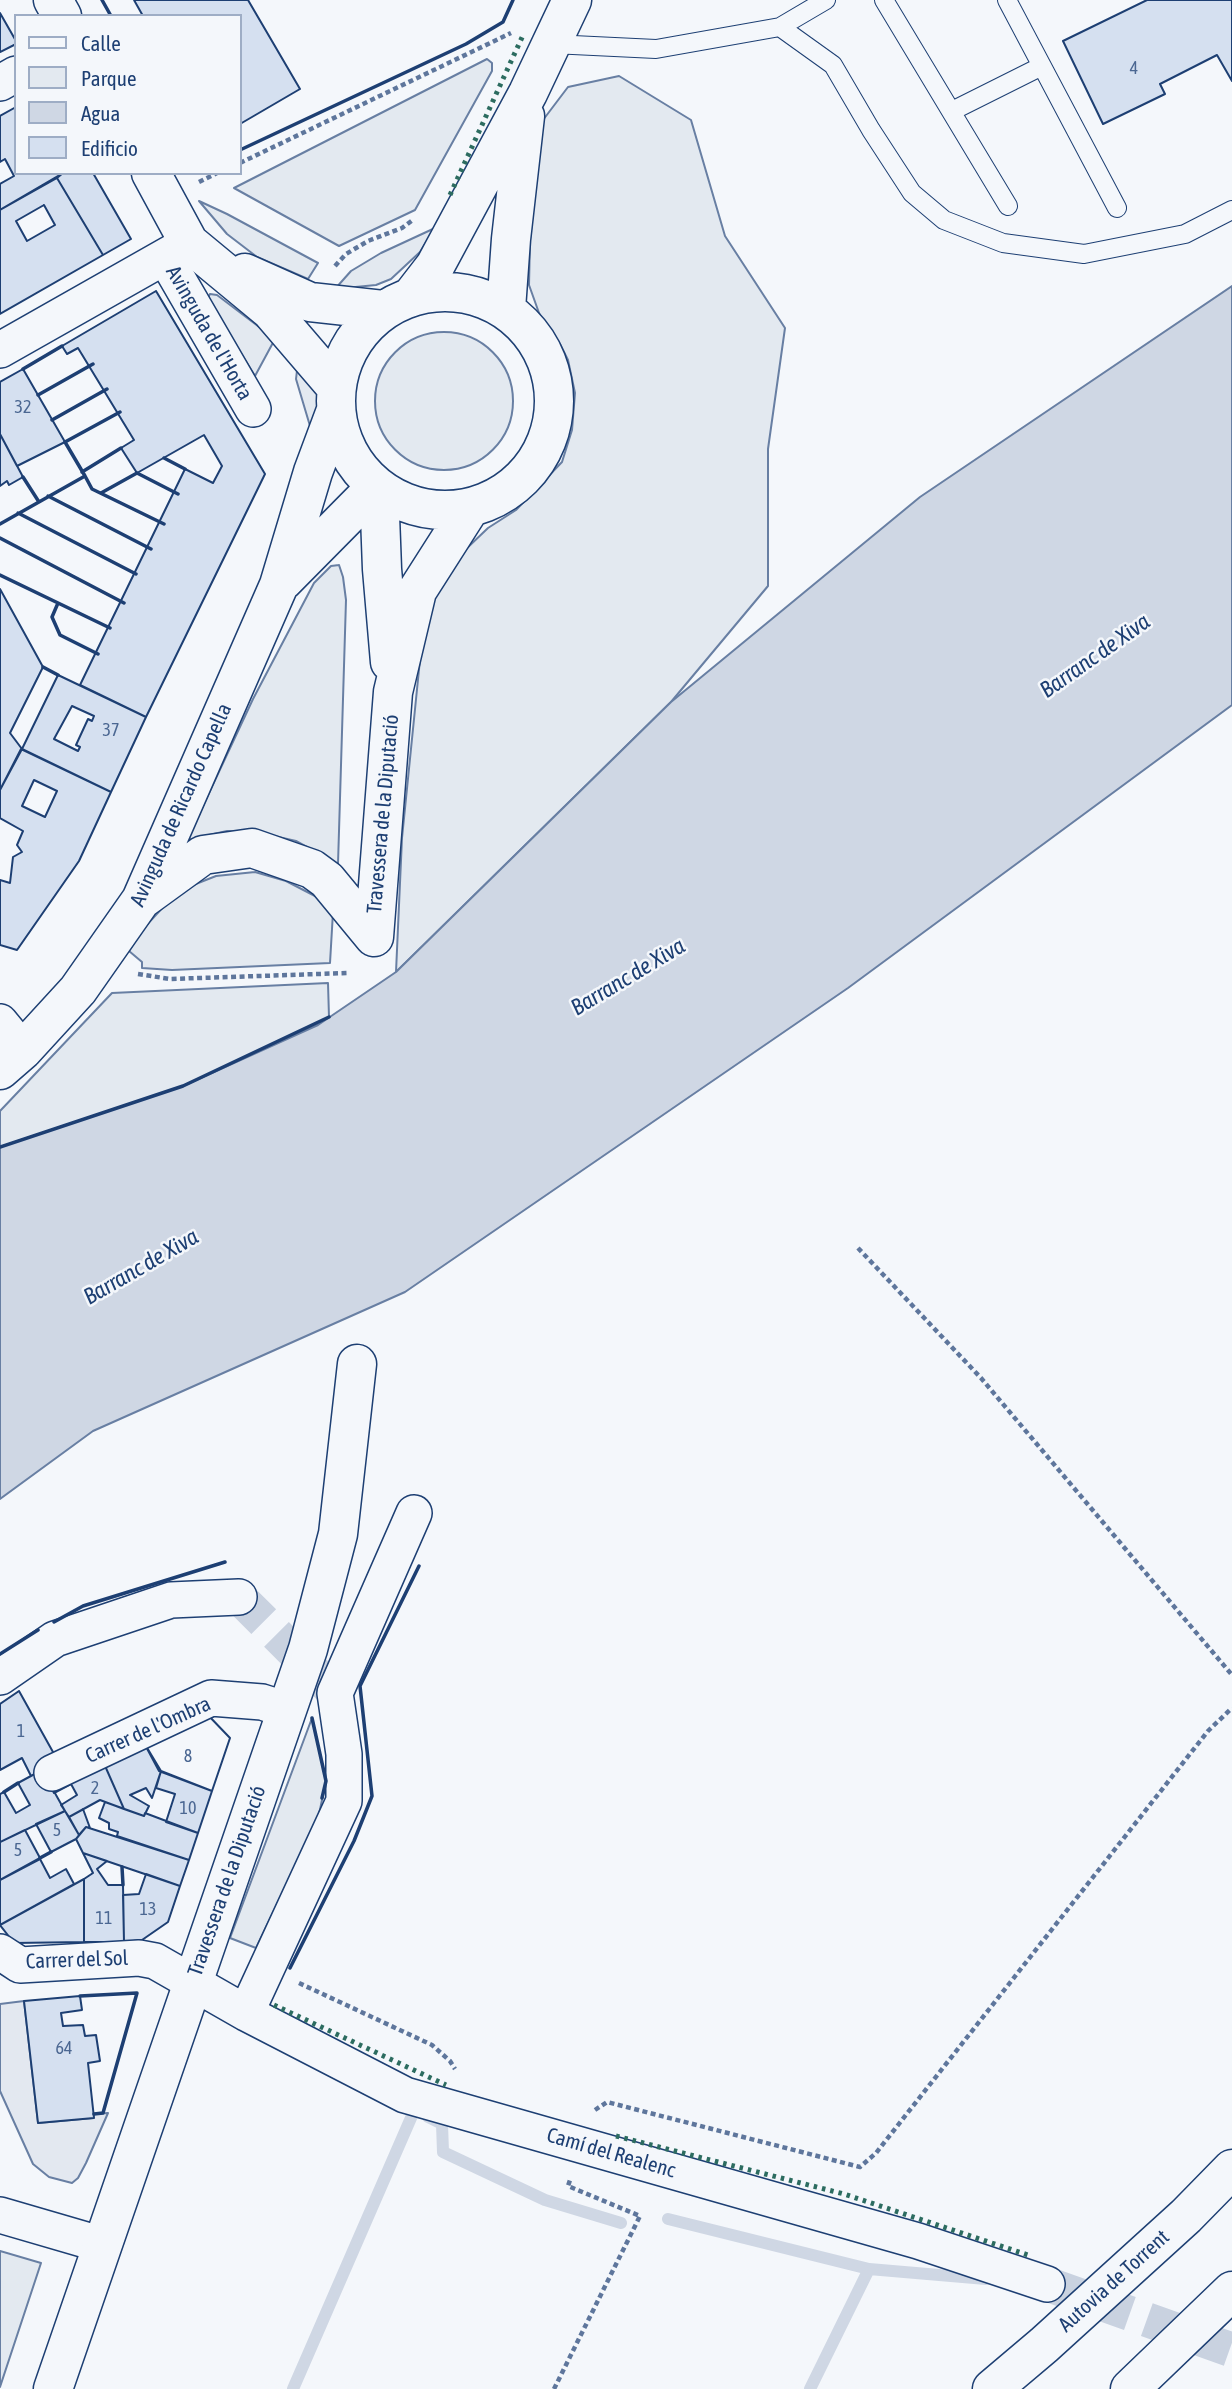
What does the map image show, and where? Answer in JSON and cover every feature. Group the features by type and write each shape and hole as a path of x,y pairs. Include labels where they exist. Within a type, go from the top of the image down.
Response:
{"main road":[{"path":"279,585 335,400 344,357 360,330 397,303 435,266 528,93 572,0"},
{"path":"506,309 511,239 528,93"},
{"name":"Avinguda de l'Horta","path":"152,175 177,250 270,310 335,400"},
{"name":"Avinguda de l'Horta","path":"177,250 310,302 397,303"},
{"path":"335,400 342,442 356,467 377,489 404,504 432,511 468,510 497,498 527,475 547,442 555,405 550,369 533,334 506,309 476,295 443,291 397,303"},
{"path":"279,585 377,489"},
{"name":"Travessera de la Diputació","path":"377,489 393,692"},
{"name":"Travessera de la Diputació","path":"141,900 203,855 252,848 320,874 373,937 393,692 418,592 468,510"},
{"name":"Avinguda de Ricardo Capella","path":"8,1047 78,990 141,900 279,585"},
{"name":"Travessera de la Diputació","path":"53,2389 308,1649 338,1534 357,1364"},
{"name":"Autovia de Torrent","path":"992,2389 1186,2216 1232,2168"},
{"path":"1130,2389 1232,2291"}],"street":[{"path":"0,350 177,250"},
{"name":"Avinguda de l'Horta","path":"177,250 253,409"},
{"path":"246,2013 344,1801 344,1754 335,1693 414,1513"},
{"path":"0,1677 55,1639 171,1600 239,1597"},
{"name":"Carrer de l'Ombra","path":"52,1773 211,1698 262,1702 287,1710"},
{"name":"Carrer del Sol","path":"0,1952 20,1965 139,1958 155,1961 191,1983"},
{"name":"Camí del Realenc","path":"191,1983 405,2095 918,2241 1047,2284"},
{"path":"0,2215 103,2245"}],"lane":[{"path":"552,44 656,49 780,27 826,0"},
{"path":"884,0 1008,206"},
{"path":"1007,0 1117,208"},
{"path":"780,27 833,65 912,193 944,220 1003,243 1084,254 1185,234 1232,210"},
{"path":"952,111 1042,66"}],"path":[{"path":"242,162 516,31 510,43"},
{"path":"198,182 214,175"},
{"path":"328,275 346,254 402,228 419,216"},
{"path":"132,970 140,975 170,979 348,973"},
{"path":"858,1248 981,1378 1232,1675"},
{"path":"554,2389 640,2216 568,2186 591,2114 607,2102 860,2166 876,2153 1208,1731 1232,1708"},
{"path":"287,1977 432,2045 450,2061 458,2076"}],"green space":[{"path":"487,59 492,63 492,71 415,210 339,246 234,188"},
{"path":"619,76 691,120 725,236 785,328 768,449 768,586 671,702 396,972 402,838 425,610 441,573 488,528 516,510 562,462 572,430 575,393 568,360 539,313 529,285 530,240 543,120 568,87"},
{"path":"199,201 318,263 308,279 257,257 227,234"},
{"path":"435,228 420,252 391,279 376,285 335,289 351,271 381,253"},
{"path":"210,294 217,295 275,339 255,376 207,299"},
{"path":"444,332 470,337 493,352 508,375 513,401 508,427 493,450 470,465 444,470 418,465 395,450 380,427 375,401 380,375 395,352 418,337"},
{"path":"298,362 319,386 322,402 313,436 296,379"},
{"path":"339,565 346,600 338,864 296,841 261,833 227,831 187,840 253,699 314,583 331,566"},
{"path":"255,872 286,881 315,896 333,912 330,963 172,970 142,968 142,962 129,951 142,930 178,891 216,876"},
{"path":"328,983 329,1017 318,1025 183,1086 0,1147 0,1111 112,993"},
{"path":"312,1718 326,1781 318,1819 256,1948 230,1938"},
{"path":"0,2251 41,2263 0,2387"}],"shaded area":[{"path":"24,2001 38,2123 93,2118 94,2114 108,2113 86,2163 72,2183 49,2177 33,2164 0,2091 0,2004"}],"water":[{"name":"Barranc de Xiva","path":"1232,286 1232,705 848,988 405,1292 93,1431 0,1499 0,1147 183,1086 318,1025 396,972 671,702 920,497"}],"building":[{"path":"134,0 248,0 300,89 242,123 242,14 142,14"},
{"path":"1147,0 1232,0 1232,81 1217,55 1160,84 1165,94 1103,124 1063,41"},
{"path":"0,13 14,38 14,45 0,52"},
{"path":"14,108 14,175 60,175 0,210 0,184 14,176 5,159 0,162 0,116"},
{"path":"61,175 94,175 131,239 103,255 57,178"},
{"path":"57,178 103,255 0,314 0,210","holes":["44,205 55,225 27,241 16,221"]},
{"path":"156,291 265,474 146,717 80,685 185,469 213,483 222,466 204,435 137,473 121,448 134,440 78,348 67,354 62,346"},
{"path":"23,369 65,442 17,466 0,434 0,382"},
{"path":"0,434 23,477 9,485 7,481 0,486"},
{"path":"0,589 43,667 10,733 22,749 0,790"},
{"path":"58,675 146,717 111,792 22,749","holes":["72,706 94,716 92,721 88,719 76,745 80,747 78,751 54,739"]},
{"path":"21,749 111,792 79,861 17,950 0,945 0,880 10,883 13,857 22,852 17,845 23,831 0,818 0,790","holes":["34,780 57,791 45,817 22,806"]},
{"path":"19,1691 58,1761 31,1776 22,1758 0,1770 0,1704"},
{"path":"206,1713 230,1738 212,1791 159,1771 143,1741"},
{"path":"206,1713 230,1738 212,1791 159,1771 143,1741"},
{"path":"143,1741 161,1771 152,1798 146,1788 130,1795 149,1806 144,1816 124,1809 102,1759"},
{"path":"102,1759 124,1809 100,1800 69,1817 61,1805 77,1795 71,1784 54,1793 49,1784"},
{"path":"42,1770 65,1811 0,1842 0,1794 4,1792 16,1813 30,1805 18,1783"},
{"path":"161,1771 212,1791 198,1833 166,1822 175,1794 156,1788"},
{"path":"105,1802 144,1816 145,1813 198,1833 189,1860 117,1836 118,1832 109,1829 109,1823 99,1818"},
{"path":"83,1809 90,1828 86,1827 79,1835 69,1817"},
{"path":"65,1811 79,1835 51,1852 36,1824"},
{"path":"86,1827 189,1860 180,1886 83,1853 76,1839"},
{"path":"25,1830 40,1858 0,1880 0,1842"},
{"path":"83,1853 107,1861 97,1869 108,1885 123,1885 124,1942 84,1942 84,1879 93,1873"},
{"path":"40,1859 50,1878 66,1869 74,1884 0,1925 0,1880"},
{"path":"146,1874 180,1886 168,1922 142,1940 124,1942 123,1895 139,1894"},
{"path":"84,1879 84,1942 14,1943 0,1925"},
{"path":"80,1996 82,2010 61,2013 63,2026 83,2025 85,2036 96,2035 100,2061 88,2063 94,2118 38,2123 24,2001"}],"waterway":[{"path":"293,2389 414,2111"},
{"path":"428,2117 442,2124 443,2152 545,2200 621,2223"},
{"path":"668,2219 869,2269 986,2279"},
{"path":"810,2389 869,2269"}],"tunnel":[{"path":"239,1597 335,1693"},
{"path":"1047,2284 1232,2350"}],"hedge":[{"path":"450,195 524,33"},
{"path":"274,2005 446,2085"},
{"path":"616,2136 844,2194 1028,2255"}],"wall":[{"path":"102,0 110,14"},
{"path":"242,149 466,44 503,22 513,0"},
{"path":"23,369 62,346"},
{"path":"38,395 93,364"},
{"path":"52,420 107,389"},
{"path":"0,524 85,476 65,442 120,412"},
{"path":"82,472 121,448"},
{"path":"164,458 185,469"},
{"path":"101,493 137,473 178,494"},
{"path":"85,476 92,489 164,524"},
{"path":"23,477 39,502"},
{"path":"48,496 151,549"},
{"path":"18,513 136,574"},
{"path":"0,538 124,603"},
{"path":"0,575 110,628"},
{"path":"58,603 52,617 60,635 98,654"},
{"path":"43,667 58,675"},
{"path":"0,1147 183,1086 329,1017"},
{"path":"54,1622 83,1606 225,1562"},
{"path":"290,1968 354,1841 372,1796 360,1686 419,1566"},
{"path":"0,1654 38,1630"},
{"path":"312,1718 326,1781 322,1798"},
{"path":"4,1792 18,1783"},
{"path":"40,1858 51,1852"},
{"path":"122,1867 123,1885"},
{"path":"80,1996 137,1993 103,2113 94,2114"}]}
